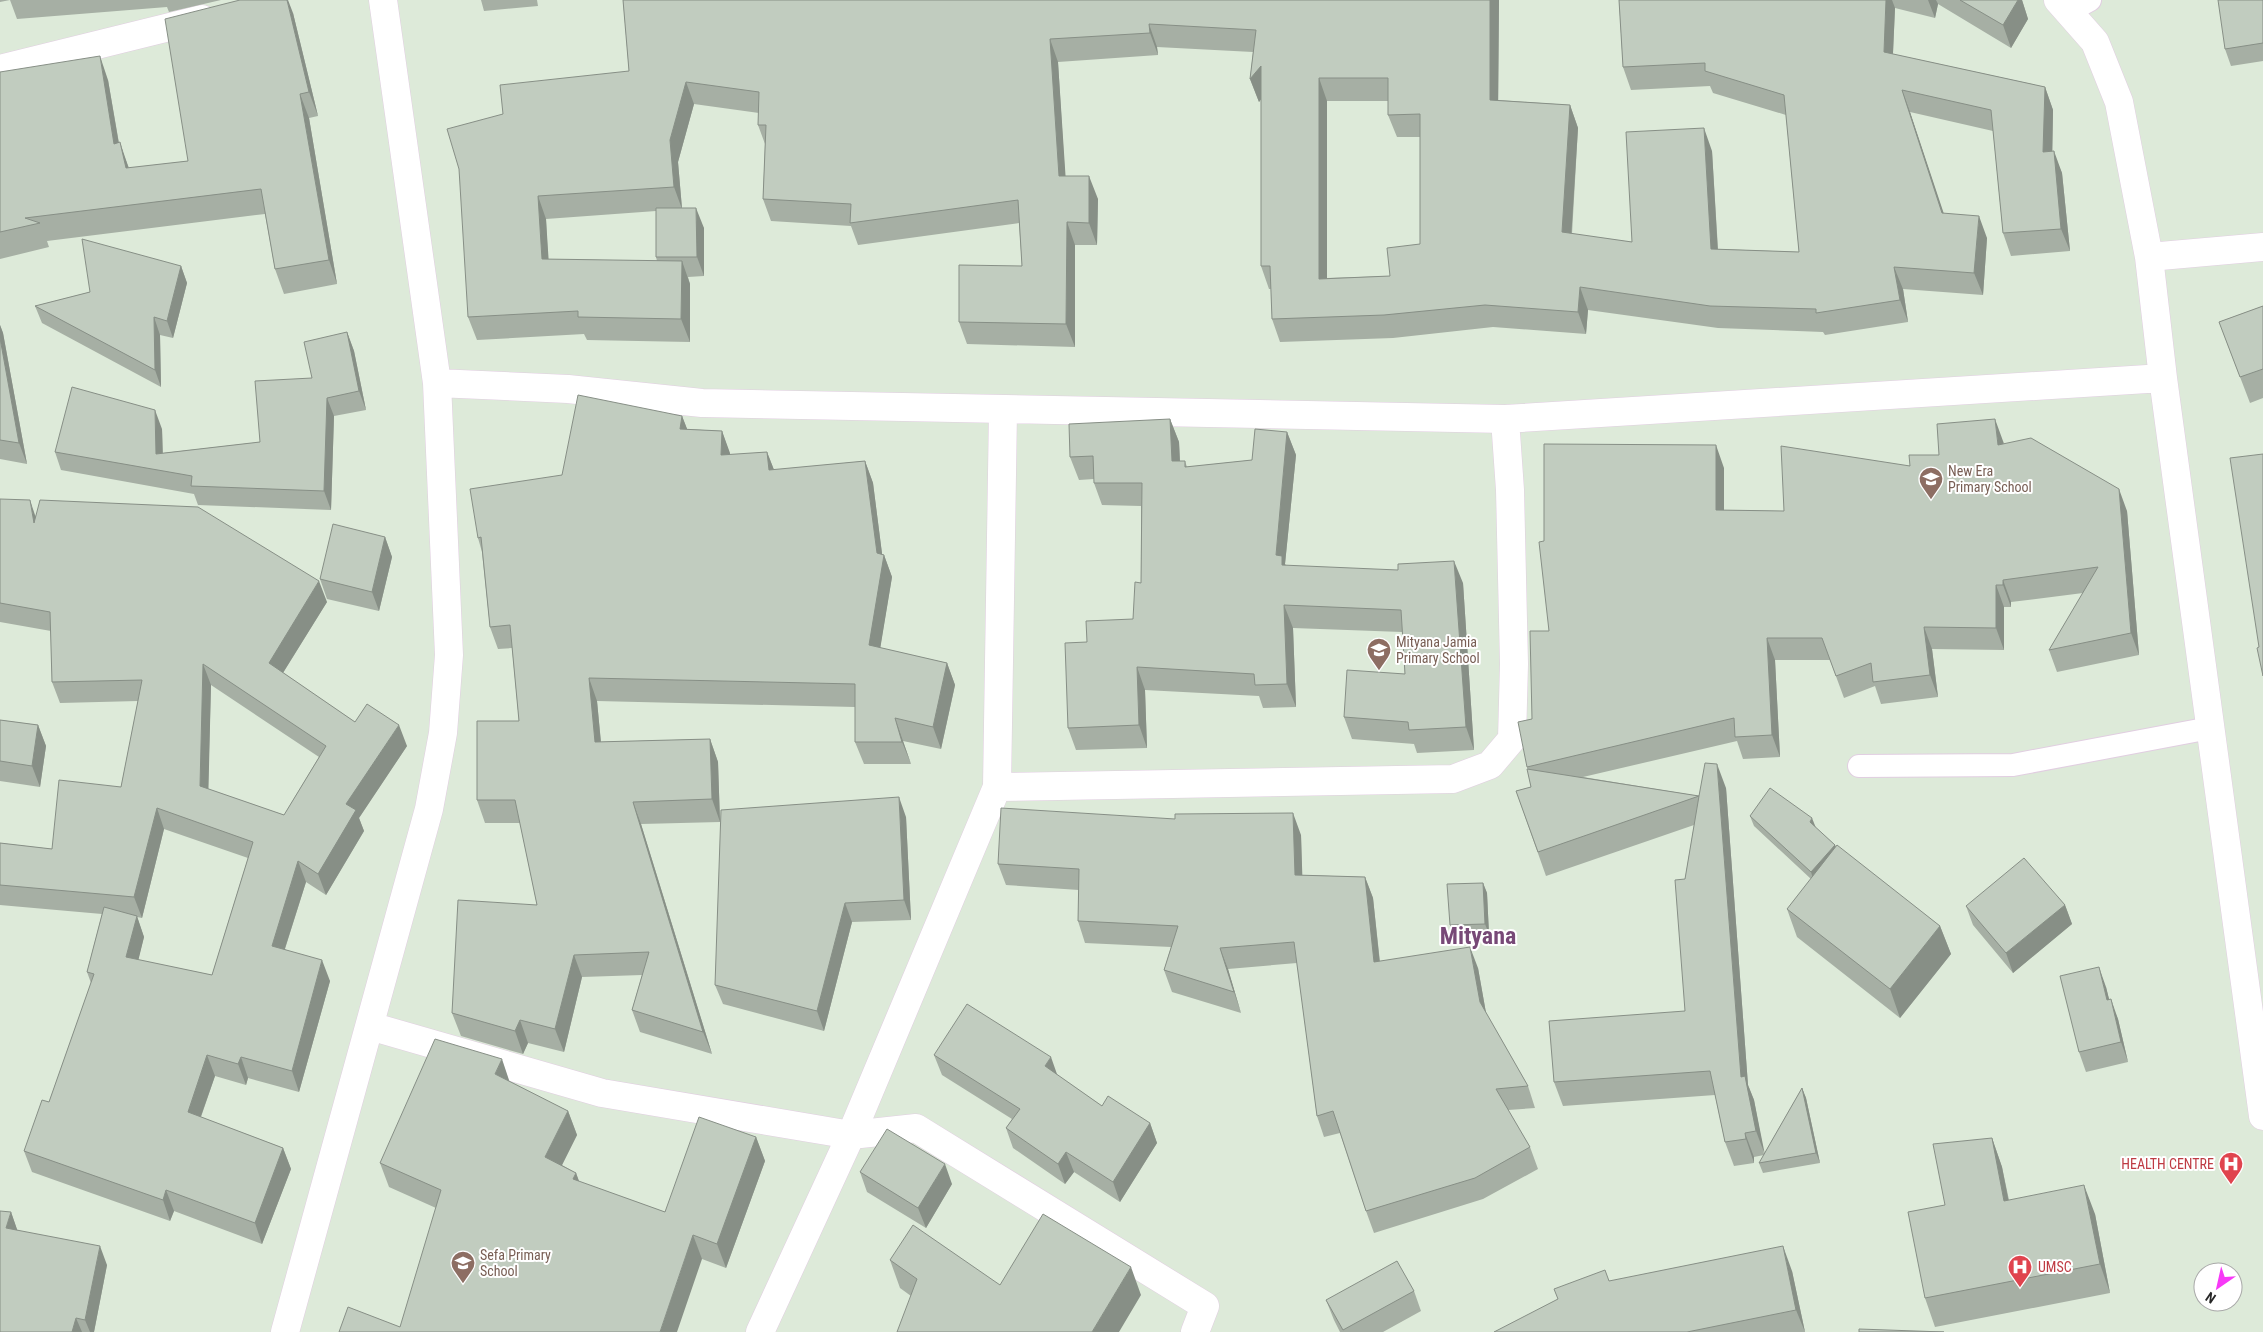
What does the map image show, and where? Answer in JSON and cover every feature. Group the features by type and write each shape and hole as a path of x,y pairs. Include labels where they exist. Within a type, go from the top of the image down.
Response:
{"street":[{"path":"285,1332 429,809 443,733 449,655 437,383 382,0"},
{"path":"2072,4 2095,42 2120,102 2149,257 2163,378 2210,728 2260,1071 2263,1116"},
{"path":"0,69 222,14"},
{"path":"2149,257 2263,248"},
{"path":"437,383 568,389 702,404 1505,419 2163,378"},
{"path":"760,1332 852,1135 997,787 1003,410"},
{"path":"997,787 1453,779 1490,766 1512,739 1514,654 1510,490 1505,419"},
{"path":"370,1026 602,1093 852,1135 916,1128 1205,1306 1195,1332"}],"lane":[{"path":"1859,766 2013,765 2210,728"}],"building":[{"path":"240,0 287,0 309,92 300,94 329,260 275,269 261,189 25,218 40,223 0,232 0,72 100,56 114,144 120,142 126,168 188,161 165,19"},
{"path":"623,0 1490,0 1490,100 1570,105 1562,232 1632,242 1626,132 1704,128 1711,249 1799,252 1784,95 1705,71 1705,63 1623,67 1619,0 1886,0 1884,52 2045,87 2043,152 2054,151 2061,229 2003,233 1991,110 1902,90 1942,213 1979,216 1974,273 1894,267 1900,300 1816,313 1816,309 1710,306 1580,287 1578,312 1485,305 1384,315 1272,319 1270,266 1261,266 1261,66 1250,79 1256,30 1149,24 1150,33 1050,39 1059,176 1089,176 1089,223 1067,222 1066,324 959,322 959,265 1022,266 1018,200 850,223 851,204 763,199 766,125 758,125 759,92 686,82 670,140 674,187 538,196 542,259 682,261 681,319 578,317 578,311 468,317 459,169 447,129 503,114 500,85 629,71","holes":["1319,78 1388,78 1388,115 1420,114 1420,244 1387,248 1390,276 1319,279"]},
{"path":"1960,0 2018,0 2003,25"},
{"path":"2218,0 2263,0 2263,43 2225,49"},
{"path":"656,208 696,208 697,257 656,257"},
{"path":"82,239 181,266 167,321 154,317 155,370 35,306 90,292"},
{"path":"2263,306 2263,369 2240,377 2219,322"},
{"path":"347,332 359,391 327,398 324,491 191,486 192,476 55,452 72,387 155,410 156,454 260,442 255,381 312,378 304,342"},
{"path":"0,338 19,443 0,440"},
{"path":"578,395 682,416 680,429 722,431 721,455 767,452 769,470 865,461 877,553 884,555 869,645 947,663 933,727 895,718 902,742 855,742 855,684 589,678 595,742 710,739 712,799 633,802 703,1032 632,1010 649,952 574,955 555,1029 520,1020 515,1031 452,1013 458,900 537,905 515,800 477,800 477,721 519,721 510,625 490,627 481,537 478,538 470,489 562,475"},
{"path":"1170,419 1172,461 1185,461 1185,467 1252,460 1255,429 1287,432 1276,555 1282,556 1282,565 1398,570 1398,564 1454,561 1466,727 1409,730 1408,722 1344,717 1347,670 1405,674 1401,610 1284,605 1287,684 1255,685 1254,674 1137,667 1139,725 1068,728 1065,643 1087,642 1086,621 1133,619 1135,582 1141,583 1142,483 1094,483 1093,456 1070,457 1069,424"},
{"path":"1995,419 1998,445 2031,438 2119,489 2131,633 2049,650 2098,567 2003,580 2003,585 1996,585 1996,628 1924,627 1930,675 1873,682 1871,663 1836,676 1822,638 1767,638 1772,735 1735,737 1734,718 1527,767 1518,722 1532,719 1530,631 1549,631 1539,542 1544,541 1544,444 1716,445 1716,510 1784,511 1781,446 1910,466 1909,455 1939,455 1937,424"},
{"path":"2263,454 2263,676 2257,648 2259,647 2230,458"},
{"path":"0,499 30,500 34,523 40,500 198,507 319,581 269,663 355,722 367,704 399,725 346,804 356,810 318,874 298,861 272,946 322,960 292,1071 241,1057 238,1064 207,1055 188,1112 283,1148 255,1223 166,1190 163,1200 24,1151 42,1100 49,1102 94,974 87,972 104,907 137,916 126,957 212,975 253,842 157,808 134,897 0,885 0,843 52,849 59,780 121,787 142,680 52,682 50,612 0,603","holes":["203,664 326,746 284,815 200,786"]},
{"path":"333,524 385,537 372,592 320,579"},
{"path":"0,720 38,725 32,766 0,761"},
{"path":"1705,763 1717,764 1741,1077 1745,1076 1756,1131 1745,1133 1746,1139 1725,1142 1710,1071 1554,1082 1549,1021 1685,1011 1675,880 1685,879"},
{"path":"1527,769 1699,796 1538,852 1516,791 1531,787"},
{"path":"1770,788 1812,818 1810,822 1835,845 1811,872 1750,816"},
{"path":"899,797 904,900 845,903 817,1011 715,985 721,810"},
{"path":"1001,808 1175,819 1175,814 1293,813 1295,875 1365,877 1374,962 1470,947 1480,1002 1528,1086 1496,1089 1530,1147 1475,1178 1366,1211 1333,1111 1317,1116 1294,942 1220,948 1234,992 1164,970 1178,926 1078,921 1079,869 998,864"},
{"path":"1837,845 1940,926 1890,989 1787,909"},
{"path":"2024,858 2065,905 2006,953 1966,906"},
{"path":"1483,883 1485,924 1450,925 1447,884"},
{"path":"2099,967 2107,1000 2111,999 2121,1042 2079,1052 2060,976"},
{"path":"967,1004 1051,1057 1045,1066 1102,1106 1108,1096 1150,1123 1113,1182 1066,1152 1058,1164 1006,1128 1020,1109 934,1055"},
{"path":"435,1039 502,1059 495,1074 568,1111 545,1157 576,1173 573,1179 665,1212 699,1117 756,1137 717,1244 693,1235 660,1332 339,1332 348,1307 400,1327 441,1190 380,1163"},
{"path":"1802,1088 1816,1153 1759,1163"},
{"path":"887,1129 945,1164 918,1208 860,1172"},
{"path":"1992,1138 2004,1201 2084,1185 2100,1264 1925,1298 1908,1212 1945,1205 1933,1144"},
{"path":"0,1211 11,1212 6,1228 100,1246 85,1320 76,1318 72,1332 0,1332"},
{"path":"1043,1214 1131,1267 1092,1332 897,1332 917,1279 890,1260 913,1225 1000,1285"},
{"path":"1783,1246 1796,1310 1687,1332 1494,1332 1558,1299 1554,1289 1605,1270 1609,1281"},
{"path":"1397,1261 1414,1291 1343,1330 1326,1300"},
{"path":"1859,1329 1944,1332 1859,1332"}],"place":[{"name":"New Era Primary School","path":"1931,500"},
{"name":"Mityana Jamia Primary School","path":"1379,671"},
{"name":"HEALTH CENTRE","path":"2231,1185"},
{"name":"Sefa Primary School","path":"463,1284"},
{"name":"UMSC","path":"2020,1288"}],"district":[{"name":"Mityana","path":"1478,936"}]}
